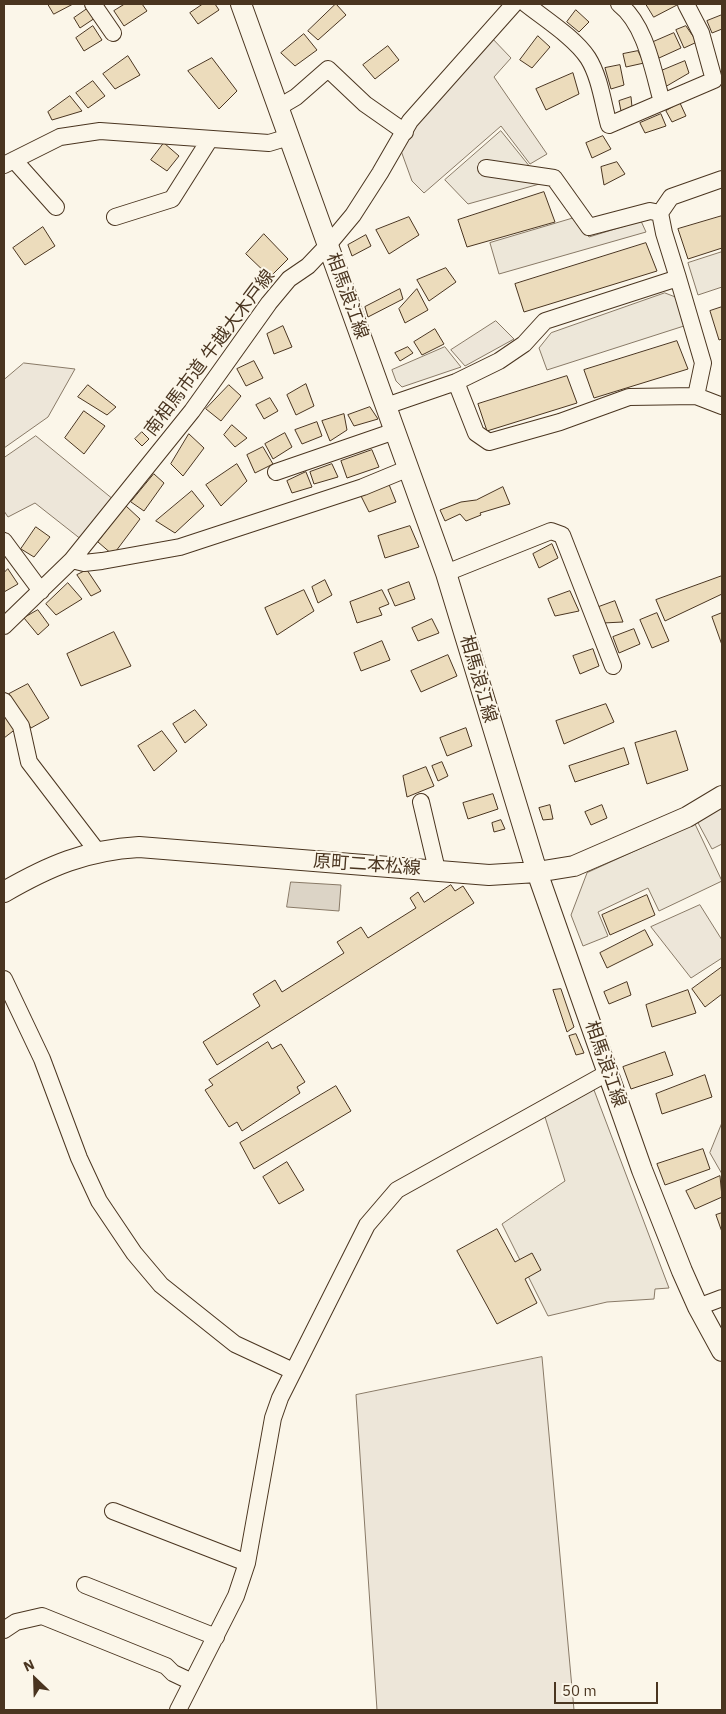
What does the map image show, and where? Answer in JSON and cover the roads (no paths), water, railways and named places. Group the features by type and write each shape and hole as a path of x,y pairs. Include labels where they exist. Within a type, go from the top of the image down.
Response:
{"main road":[{"name":"相馬浪江線","path":"241,4 446,573 537,872 642,1170 698,1307 722,1351"},
{"name":"原町二本松線","path":"4,892 58,863 97,851 157,847 489,875 537,872 574,866 633,842 687,817 722,796"}],"street":[{"path":"93,4 113,33"},
{"name":"南相馬市道 牛越大木戸線","path":"4,626 72,560 192,411 269,303 289,280 308,266 353,215 410,121 514,4"},
{"path":"526,4 580,48 588,58 594,70 609,125 714,80 701,33 686,4"},
{"path":"619,4 640,34 648,51 662,102"},
{"path":"279,107 296,97 328,69 365,104 405,132"},
{"path":"56,208 9,163 60,137 100,130 210,140 269,142 289,137"},
{"path":"115,217 172,199 210,140"},
{"path":"486,168 554,178 589,228 650,211 660,213"},
{"path":"696,396 704,362 664,233 660,213 671,197 722,179"},
{"path":"386,406 456,382 508,356 524,344 545,321 678,278"},
{"path":"456,382 476,434 489,442 560,422 629,397 696,396 722,406"},
{"path":"276,472 395,431"},
{"path":"72,560 84,563 102,561 180,547 363,487 409,468"},
{"path":"446,573 551,531 562,535 613,666"},
{"path":"4,541 41,591"},
{"path":"4,701 22,726 29,762 97,851"},
{"path":"421,802 437,870"},
{"path":"4,979 42,1059 78,1158 99,1200 134,1253 161,1285 235,1344 293,1371"},
{"path":"178,1710 236,1596 247,1563 273,1418 293,1371 367,1225 397,1190 609,1072"},
{"path":"698,1307 722,1298"},
{"path":"113,1511 247,1563"},
{"path":"85,1584 216,1637"},
{"path":"4,1630 16,1622 42,1616 166,1666 173,1673 192,1682"}]}
